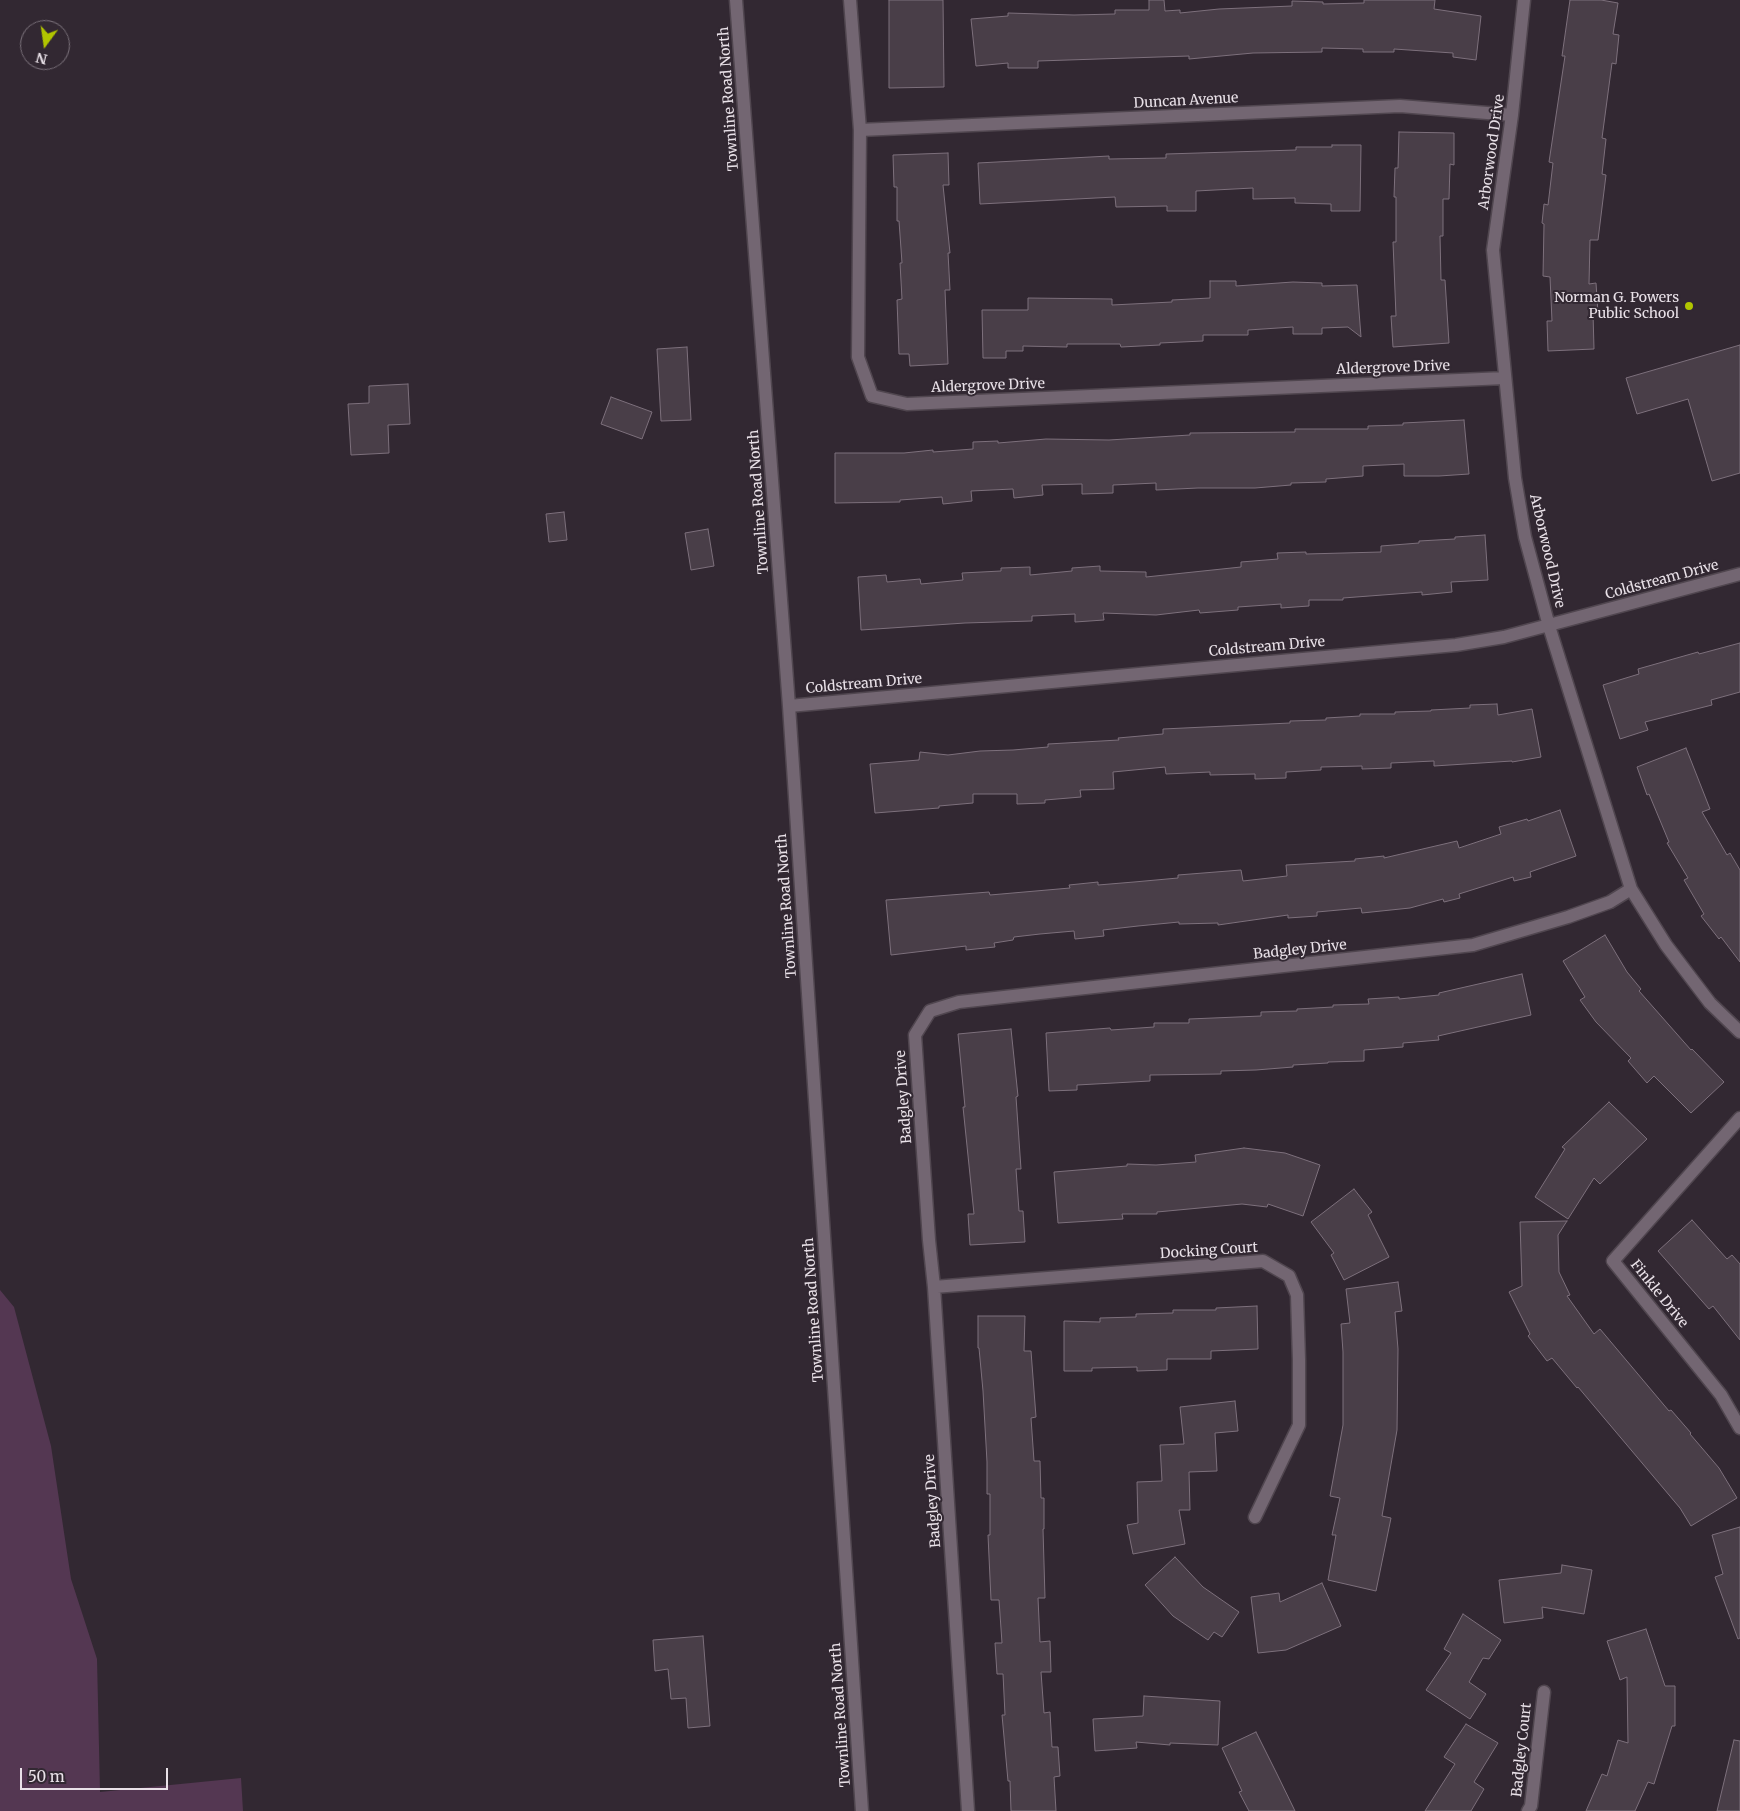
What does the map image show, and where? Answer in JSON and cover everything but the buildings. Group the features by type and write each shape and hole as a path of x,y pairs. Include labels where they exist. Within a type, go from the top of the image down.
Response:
{"street":[{"name":"Townline Road North","path":"736,0 789,706 862,1811"},
{"name":"Aldergrove Drive","path":"850,0 860,130 858,357 872,396 907,404 1505,378"},
{"name":"Arborwood Drive","path":"1524,0 1512,115 1493,250 1515,478 1525,537 1549,626 1631,889 1666,945 1710,1003 1740,1032"},
{"name":"Duncan Avenue","path":"860,130 1400,106 1512,115"},
{"name":"Coldstream Drive","path":"789,706 1456,645 1504,637 1549,626 1740,574"},
{"name":"Badgley Drive","path":"968,1811 934,1287 928,1240 915,1035 930,1011 959,1002 1473,945 1568,917 1610,902 1631,889"},
{"name":"Finkle Drive","path":"1740,1118 1613,1261 1721,1395 1740,1428"},
{"name":"Docking Court","path":"934,1287 1263,1261 1289,1276 1297,1295 1300,1360 1299,1425 1255,1517"},
{"name":"Badgley Court","path":"1528,1811 1531,1806 1544,1692"}],"shaded area":[{"path":"0,1290 14,1307 51,1446 71,1579 97,1659 100,1792 241,1778 243,1811 0,1811"}],"place":[{"name":"Norman G. Powers Public School","path":"1689,306"}]}
